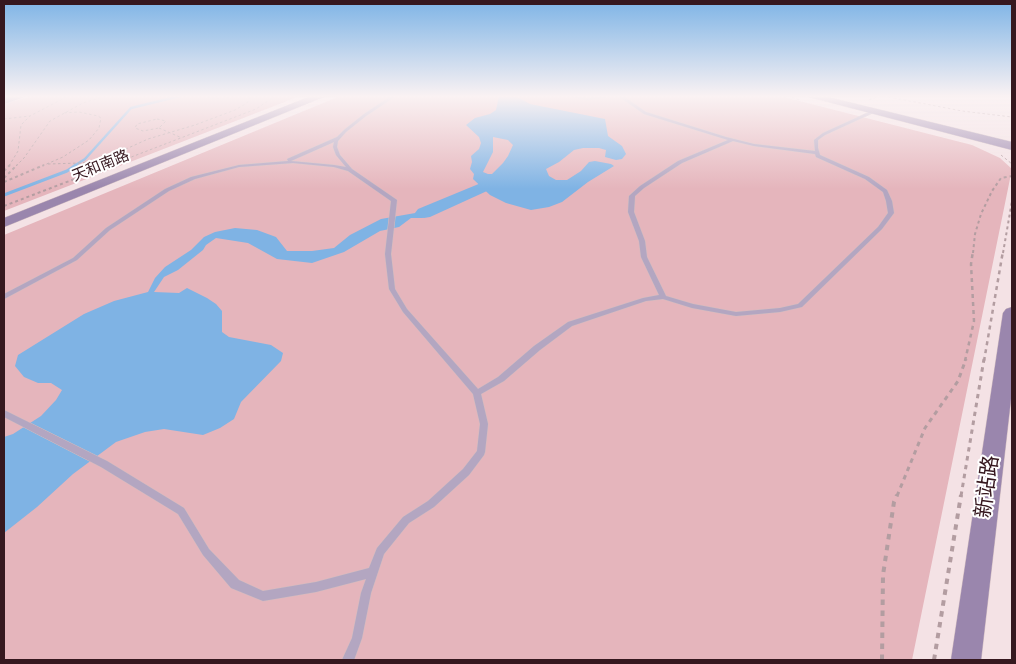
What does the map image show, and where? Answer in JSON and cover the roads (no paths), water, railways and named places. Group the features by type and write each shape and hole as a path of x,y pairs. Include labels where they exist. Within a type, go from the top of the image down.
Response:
{"main road":[{"path":"942,127 1012,144"}],"street":[{"name":"天和南路","path":"4,212 222,127"},
{"name":"天和南路","path":"4,222 243,127"},
{"path":"938,127 992,145 1012,158"},
{"path":"947,127 1012,139"},
{"name":"新站路","path":"966,660 1012,314"}],"lane":[{"path":"348,660 357,638 366,593 380,551 406,520 431,504 466,472 481,452 484,424 477,393 405,310 392,289 388,254 394,200 350,170 338,155 335,147 339,138 349,127"},
{"path":"690,127 754,146 817,153"},
{"path":"477,393 501,380 537,348 570,324 638,302 663,297 692,306 736,314 800,306 832,277 880,228 891,213 885,191 867,178 818,156 816,140 839,127"},
{"path":"275,163 296,158 339,138"},
{"path":"663,297 644,258 642,241 631,212 632,196 642,187 680,162 732,140"},
{"path":"4,297 75,259 108,229 167,190 192,178 239,166 275,163 334,166 350,170"},
{"path":"4,413 104,464 181,511 206,552 235,584 263,596 316,587 373,572"}],"water":[{"path":"468,127 606,127 608,136 622,146 626,154 622,159 616,160 605,157 606,150 599,148 574,150 559,162 546,169 549,176 556,180 567,180 581,171 589,162 595,161 614,166 588,182 562,202 549,207 531,210 506,203 490,195 473,179 474,174 470,169 471,156 479,149 481,143 479,137","holes":["493,137 508,140 513,145 503,163 492,174 483,172 493,152"]},
{"path":"421,212 427,215 422,218 411,218 399,227 380,231 344,252 312,263 277,259 248,243 216,238 178,270 164,277 154,292 179,293 187,288 207,298 222,311 222,332 229,337 271,345 283,353 281,361 241,402 234,419 220,428 203,435 164,429 145,432 116,442 73,474 37,507 4,533 4,437 13,434 41,416 56,400 62,390 51,383 38,383 24,377 15,366 18,355 84,314 114,301 148,292 155,278 165,267 191,250 204,237 215,232 235,228 257,230 276,237 287,251 312,251 334,248 350,235 381,219"}],"waterway":[{"path":"74,166 85,159 114,127"},
{"path":"4,195 67,171 76,165"},
{"path":"424,213 481,188"}]}
